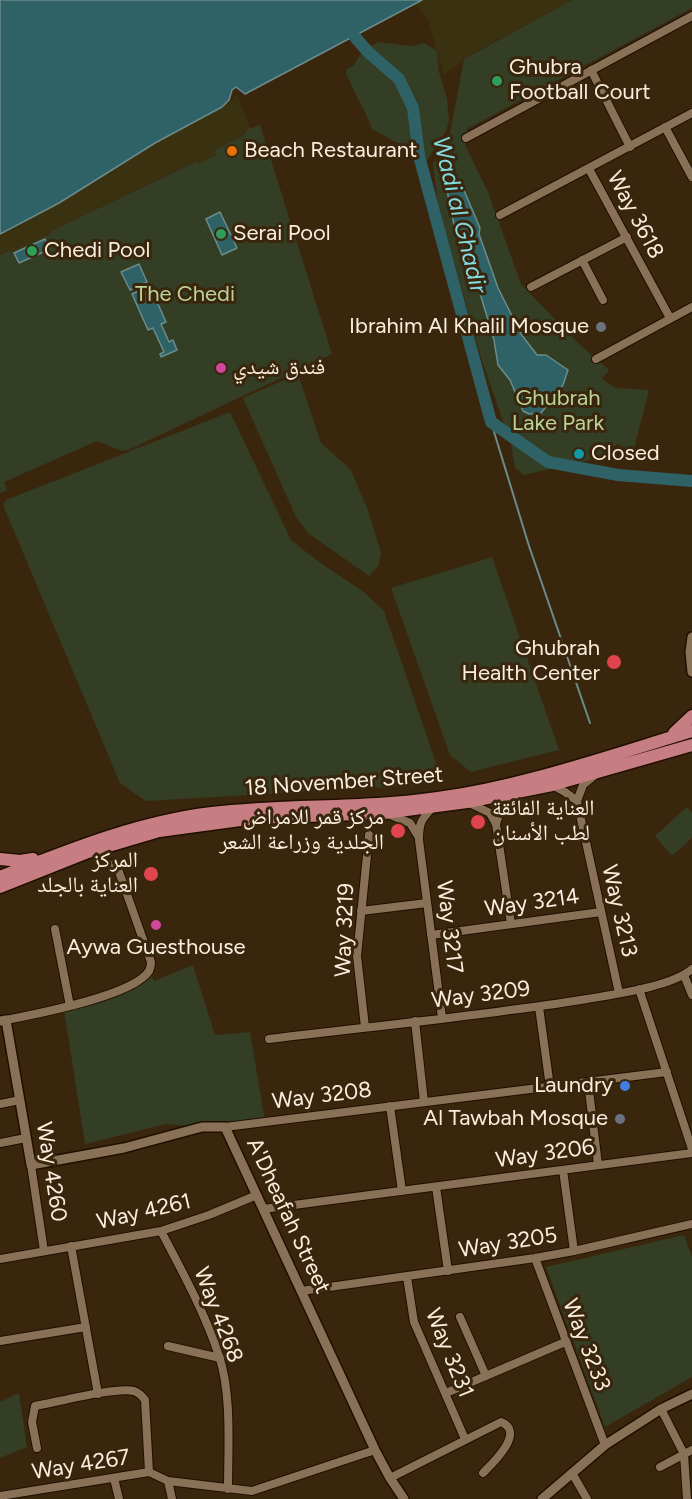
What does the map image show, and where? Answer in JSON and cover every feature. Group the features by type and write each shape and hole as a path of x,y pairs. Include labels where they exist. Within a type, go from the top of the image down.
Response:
{"main road":[{"path":"664,740 692,716"},
{"name":"18 November Street","path":"0,878 134,828 210,813 413,801 493,789 692,731"},
{"name":"18 November Street","path":"0,887 88,852 159,831 255,818 384,813 466,802 552,785 692,745"},
{"path":"649,757 692,754"},
{"path":"0,859 21,861 69,851"}],"street":[{"path":"466,138 692,16"},
{"path":"591,70 630,147"},
{"name":"Way 3618","path":"670,318 589,169 692,113"},
{"path":"665,127 692,177"},
{"path":"500,215 589,169"},
{"path":"531,287 627,237"},
{"path":"582,260 603,300"},
{"path":"596,358 692,307"},
{"path":"692,637 690,652 692,672"},
{"path":"552,785 577,801 583,785 598,773"},
{"path":"496,824 506,802 518,793"},
{"name":"Way 3213","path":"577,801 619,993"},
{"path":"466,802 490,813 496,824 512,924"},
{"name":"Way 3217","path":"433,807 419,825 419,840 442,1018"},
{"path":"384,813 410,823 419,840"},
{"name":"Way 3219","path":"364,1027 357,956 369,835"},
{"path":"3,1020 70,1006 110,994 142,978 150,970 151,962 118,869 114,865 107,864"},
{"path":"361,911 427,903"},
{"name":"Way 3214","path":"431,935 601,912"},
{"path":"55,929 70,1006"},
{"name":"Way 3209","path":"269,1039 539,1007 639,989 684,975 692,969"},
{"path":"684,975 692,995"},
{"path":"639,989 692,1151"},
{"path":"539,1007 550,1087"},
{"name":"Way 4260","path":"3,1020 20,1100 44,1251"},
{"path":"415,1021 424,1102"},
{"name":"Way 3208","path":"225,1126 667,1072"},
{"path":"588,1082 598,1165"},
{"name":"Way 4260","path":"0,1104 20,1100"},
{"path":"390,1106 402,1191"},
{"name":"A'Dheafah Street","path":"31,1165 124,1148 202,1127 225,1126 375,1450 404,1499"},
{"path":"0,1143 26,1138"},
{"name":"Way 3206","path":"264,1209 692,1151"},
{"name":"Way 3205","path":"563,1170 574,1251"},
{"name":"Way 3205","path":"436,1187 448,1271"},
{"name":"Way 4261","path":"0,1259 161,1231 209,1215 257,1195"},
{"name":"Way 3205","path":"301,1291 535,1258 692,1224"},
{"name":"Way 4268","path":"161,1231 188,1282 220,1358 228,1409 228,1489"},
{"path":"71,1246 98,1394"},
{"name":"Way 3233","path":"535,1258 605,1444"},
{"name":"Way 3231","path":"407,1277 414,1322 465,1439"},
{"path":"460,1317 486,1376"},
{"path":"0,1341 86,1327"},
{"path":"446,1393 565,1342"},
{"path":"168,1346 220,1358"},
{"path":"37,1448 32,1422 35,1406 98,1394 133,1391 145,1400 149,1472"},
{"path":"542,1499 605,1444 662,1409 692,1394"},
{"path":"662,1409 688,1452 687,1499"},
{"path":"390,1478 501,1422 506,1424 510,1436 500,1455 483,1473"},
{"name":"Way 4267","path":"0,1496 149,1472 168,1481 228,1489 251,1495 375,1450"},
{"path":"660,1467 688,1452"},
{"path":"572,1473 587,1499"},
{"path":"114,1478 119,1499"},
{"path":"168,1481 172,1499"}],"green space":[{"name":"Ghubrah Lake Park","path":"572,0 692,0 692,8 467,129 465,145 488,192 521,284 580,345 609,370 602,379 616,388 649,390 632,456 618,444 598,458 524,475 515,468 511,444 482,361 438,205 433,163 446,155 464,59"},
{"path":"379,42 412,46 424,43 437,51 449,121 446,131 427,160 410,156 399,144 372,129 346,73 360,55"},
{"name":"The Chedi","path":"260,125 332,354 128,450 122,451 97,441 4,482 7,490 0,493 0,255 198,161 199,164 214,150 242,136 248,129"},
{"path":"298,374 321,443 351,470 367,508 381,552 379,565 369,576 308,533 296,517 243,398"},
{"path":"230,412 291,540 365,593 384,611 438,769 426,785 146,801 120,783 3,505 6,500"},
{"path":"492,557 559,750 471,772 450,755 391,588"},
{"path":"687,807 692,813 692,838 672,856 655,836"},
{"path":"193,965 215,1035 250,1032 265,1121 202,1127 166,1124 85,1144 64,1010 110,994 150,971 154,981"},
{"path":"684,1235 692,1257 692,1377 605,1427 546,1267"},
{"path":"19,1393 27,1447 0,1458 0,1402"}],"sand":[{"path":"422,0 572,0 471,54 444,75 428,20 415,4"},
{"path":"237,95 250,128 242,134 243,136 214,150 216,155 199,164 197,161 51,231 51,234 0,255 0,235 59,203 155,144 222,108"}],"water":[{"path":"0,0 422,0 245,94 236,87 222,107 155,143 59,203 0,234"},
{"path":"452,180 460,181 480,228 479,234 498,288 521,334 537,355 546,355 568,370 563,385 541,413 529,414 523,411 510,380 498,365 494,340 473,270 455,230 446,185"},
{"name":"Serai Pool","path":"220,212 237,248 222,255 206,219"},
{"name":"Chedi Pool","path":"45,239 50,249 19,263 14,253"},
{"path":"139,264 147,282 130,290 121,272"},
{"path":"150,286 166,322 161,324 169,342 173,340 177,350 161,357 160,354 164,352 153,328 148,330 132,294"}],"waterway":[{"name":"Wadi al Ghadir","path":"355,37 368,52 399,79 413,108 419,156 491,422 548,462 618,475 692,481"},
{"name":"Wadi al Ghadir","path":"491,422 529,546 590,723"}],"place":[{"name":"Ghubra Football Court","path":"497,81"},
{"name":"Beach Restaurant","path":"232,151"},
{"name":"Serai Pool","path":"221,234"},
{"name":"Chedi Pool","path":"32,251"},
{"name":"Ibrahim Al Khalil Mosque","path":"601,327"},
{"name":"فندق شيدي","path":"221,368"},
{"name":"Closed","path":"579,454"},
{"name":"Ghubrah Health Center","path":"614,662"},
{"name":"العناية الفائقة لطب الأسنان","path":"478,822"},
{"name":"مركز قمر للامراض الجلدية وزراعة الشعر","path":"398,831"},
{"name":"المركز العناية بالجلد","path":"151,874"},
{"name":"Aywa Guesthouse","path":"156,925"},
{"name":"Laundry","path":"625,1086"},
{"name":"Al Tawbah Mosque","path":"620,1119"}]}
